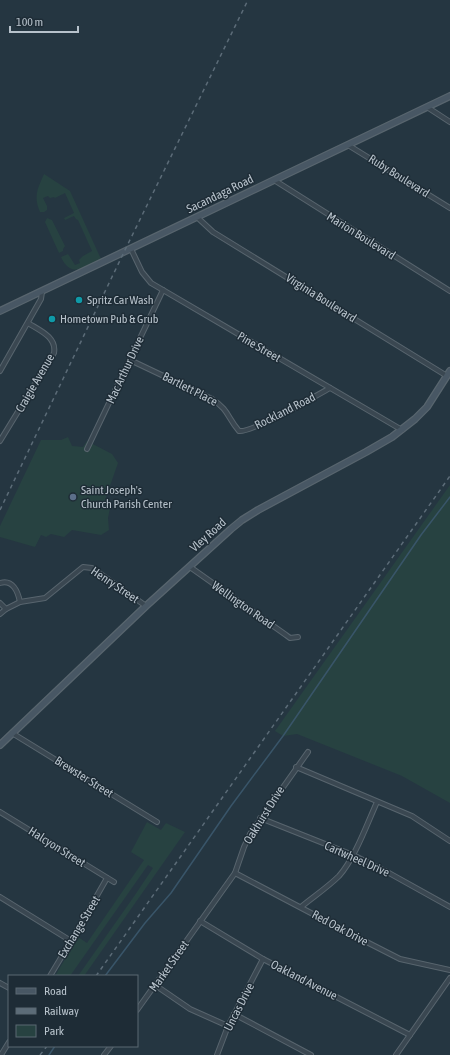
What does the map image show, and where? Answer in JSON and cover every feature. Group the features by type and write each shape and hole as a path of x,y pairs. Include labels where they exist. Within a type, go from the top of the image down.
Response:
{"street":[{"name":"Sacandaga Road","path":"0,312 450,96"},
{"path":"427,107 450,122"},
{"name":"Ruby Boulevard","path":"348,145 450,208"},
{"name":"Marion Boulevard","path":"274,180 450,291"},
{"name":"Virginia Boulevard","path":"198,218 213,232 448,374"},
{"name":"Pine Street","path":"130,249 142,272 151,283 402,430"},
{"name":"Mac Arthur Drive","path":"87,449 163,290"},
{"path":"0,371 41,299 42,292"},
{"name":"Craigie Avenue","path":"0,441 52,357 54,349 54,344 49,336 28,323"},
{"name":"Bartlett Place","path":"130,360 220,404 226,410 239,431"},
{"name":"Vley Road","path":"0,745 146,606 242,520 270,503 366,452 402,430 427,407 448,374"},
{"name":"Rockland Road","path":"239,431 243,432 266,422 330,388"},
{"name":"Henry Street","path":"20,602 45,598 83,567 92,568 146,606"},
{"name":"Wellington Road","path":"190,567 290,638 298,637"},
{"path":"0,583 10,583 15,587 18,592 20,602 6,609 0,614"},
{"path":"0,604 6,609"},
{"name":"Brewster Street","path":"12,733 157,822"},
{"name":"Oakhurst Drive","path":"200,921 236,873 244,847 260,818 308,752"},
{"path":"296,767 412,816 450,841"},
{"path":"301,907 338,877 344,870 353,855 377,802"},
{"name":"Halcyon Street","path":"0,812 114,882"},
{"name":"Cartwheel Drive","path":"260,818 353,855 390,873 450,907"},
{"name":"Red Oak Drive","path":"236,873 400,959 450,970"},
{"name":"Exchange Street","path":"51,975 107,878"},
{"path":"0,898 71,941"},
{"name":"Oakland Avenue","path":"200,921 263,959 410,1035"},
{"name":"Market Street","path":"138,1009 200,921"},
{"name":"Uncas Drive","path":"217,1055 228,1026 263,959"},
{"path":"396,1055 450,978"},
{"path":"155,986 190,1009 228,1026"},
{"path":"234,1014 311,1055"},
{"path":"1,1055 8,1044"},
{"path":"104,1055 110,1047"}],"green space":[{"path":"44,174 70,191 101,259 79,269 69,268 65,264 61,257 68,254 75,265 80,263 79,260 83,256 92,251 78,220 74,216 65,220 64,218 74,213 65,193 55,198 50,198 48,196 43,198 47,206 47,210 40,212 37,201 37,192"},
{"path":"47,218 52,220 65,246 63,251 59,253 45,222"},
{"path":"68,437 72,446 83,447 87,441 112,454 118,463 105,500 106,504 110,508 108,518 109,530 101,535 72,530 64,537 51,534 46,537 41,535 35,547 0,537 0,526 41,440 61,440"},
{"path":"450,485 450,803 402,776 297,734 283,736 275,731"},
{"path":"147,822 161,830 166,823 185,832 85,975 79,975 153,868 148,865 71,975 56,975 78,937 87,943 144,860 131,852"}],"waterway":[{"path":"106,975 145,923 171,893 231,806 283,736 421,535 450,497"},
{"path":"49,1055 54,1047"}],"railway":[{"path":"0,510 124,252 248,0"},
{"path":"97,975 450,476"},
{"path":"40,1055 46,1047"}],"place":[{"name":"Spritz Car Wash","path":"79,300"},
{"name":"Hometown Pub & Grub","path":"52,319"},
{"name":"Saint Joseph's Church Parish Center","path":"73,497"}]}
